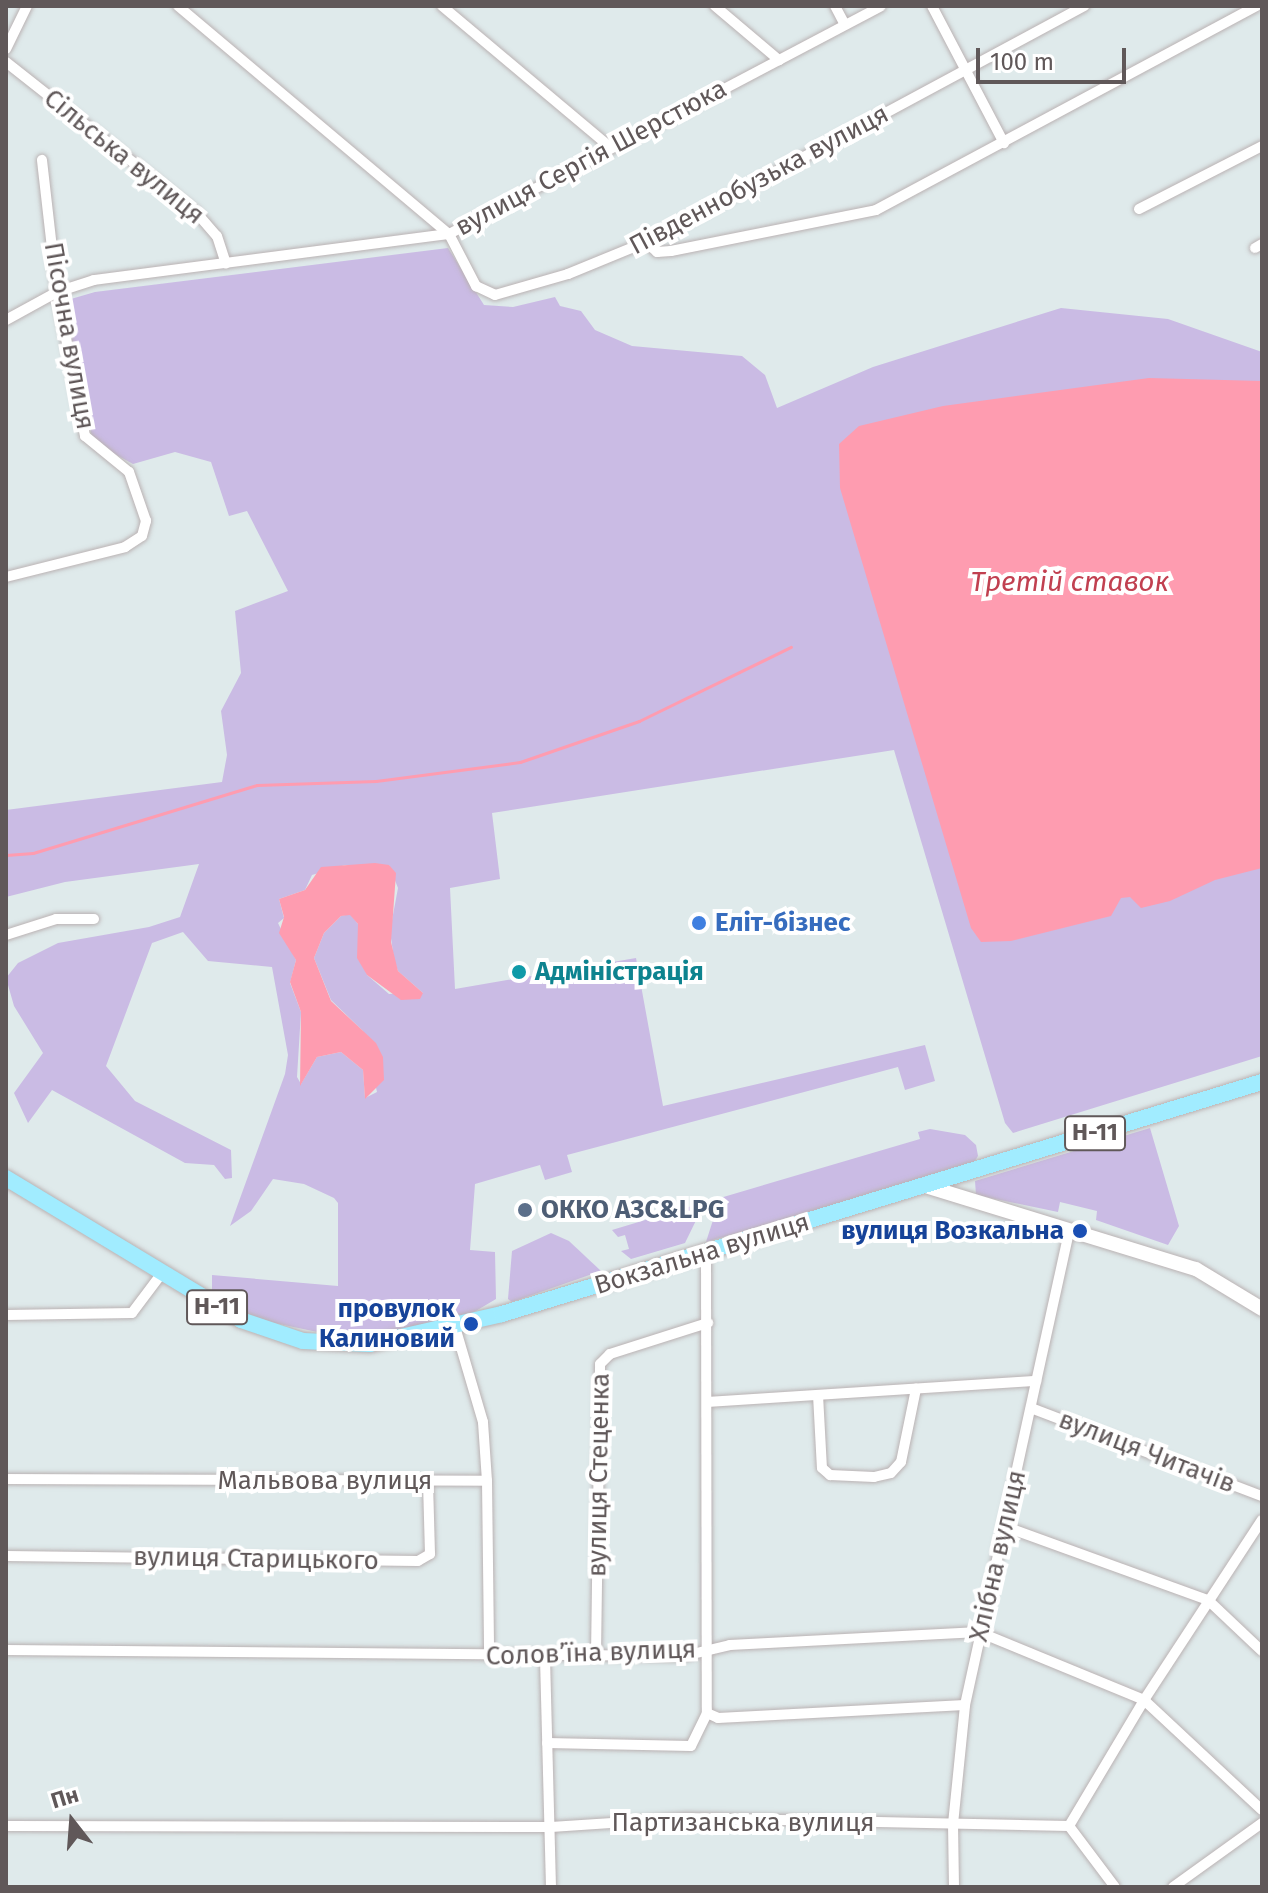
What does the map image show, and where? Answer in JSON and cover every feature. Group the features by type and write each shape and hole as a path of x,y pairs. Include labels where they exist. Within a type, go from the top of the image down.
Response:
{"main road":[{"name":"Н-11","path":"929,1187 1262,1082"},
{"name":"Н-11","path":"6,1178 241,1320 303,1341 370,1344 455,1327"},
{"name":"Вокзальна вулиця","path":"455,1327 929,1187"}],"street":[{"path":"6,49 27,6"},
{"path":"178,6 449,234"},
{"path":"442,6 610,147"},
{"path":"715,6 779,60"},
{"path":"835,6 845,25"},
{"name":"вулиця Сергія Шерстюка","path":"6,320 57,292 94,280 449,234 881,6"},
{"path":"932,6 1004,143"},
{"name":"Південнобузька вулиця","path":"449,234 476,286 495,295 568,274 646,242 1085,6"},
{"path":"646,242 657,252 671,251 876,210 1257,6"},
{"name":"Сільська вулиця","path":"6,62 195,211 217,236 226,264"},
{"path":"1139,209 1262,146"},
{"name":"Пісочна вулиця","path":"6,577 125,547 137,542 146,529 141,495 129,472 85,436 57,292 42,160"},
{"path":"6,935 56,919 94,919"},
{"path":"929,1187 1196,1269 1262,1309"},
{"name":"Хлібна вулиця","path":"954,1887 953,1824 965,1705 1070,1229"},
{"path":"547,1743 691,1746 707,1713 706,1253"},
{"path":"6,1315 132,1313 162,1273"},
{"name":"вулиця Стеценка","path":"596,1655 600,1364 610,1354 708,1323"},
{"path":"455,1327 483,1422 487,1481 489,1657"},
{"name":"вулиця Читачів","path":"708,1402 1036,1381"},
{"path":"818,1395 822,1468 830,1475 874,1477 891,1473 901,1462 916,1389"},
{"name":"вулиця Читачів","path":"1031,1408 1262,1496"},
{"name":"Мальвова вулиця","path":"6,1479 487,1481"},
{"name":"вулиця Старицького","path":"6,1556 418,1561 430,1554 428,1482"},
{"path":"1115,1887 1069,1826 1144,1700 1262,1520"},
{"path":"1006,1527 1208,1600 1262,1651"},
{"name":"Соловʼїна вулиця","path":"6,1650 545,1658 684,1656 707,1650 979,1632 1144,1700 1262,1810"},
{"path":"545,1658 551,1887"},
{"path":"707,1713 718,1718 965,1705"},
{"name":"Партизанська вулиця","path":"6,1826 551,1827 685,1818 1069,1826"},
{"path":"1173,1887 1262,1823"}],"shaded area":[{"path":"448,248 484,305 513,307 555,297 560,306 581,311 595,330 632,346 742,356 765,375 777,408 873,367 1061,308 1168,319 1262,352 1262,1056 1013,1133 1005,1123 894,750 492,813 500,879 450,888 455,989 636,958 663,1106 925,1045 935,1081 905,1090 898,1067 567,1155 572,1172 545,1180 540,1165 475,1184 470,1250 495,1252 496,1299 469,1315 403,1331 327,1334 260,1320 212,1299 212,1275 338,1286 338,1203 334,1198 304,1184 273,1179 251,1211 230,1226 285,1074 288,1055 272,967 208,961 183,932 152,943 106,1066 135,1101 231,1150 232,1178 225,1179 214,1165 185,1163 52,1090 28,1123 14,1093 43,1053 14,1006 6,978 18,963 58,943 149,927 180,917 199,864 65,882 6,897 6,810 222,782 227,755 221,711 241,673 235,611 288,591 247,511 229,516 211,462 175,452 133,464 93,442 64,301 95,292","holes":["345,865 389,865 398,888 390,931 394,959 398,971 423,993 389,994 367,975 358,924 350,914 341,916 324,933 314,958 331,1000 363,1031 377,1092 365,1098 363,1070 341,1052 317,1057 301,1084 297,1077 301,1012 290,983 296,960 278,923 284,918 279,899 305,890 312,875"]},
{"path":"1150,1128 1179,1226 1168,1245 1096,1220 1097,1211 1060,1202 1058,1212 976,1195 975,1181"},
{"path":"930,1129 965,1135 976,1145 978,1156 973,1164 706,1242 720,1198 920,1139 918,1132"},
{"path":"705,1202 685,1243 631,1259 621,1251 629,1249 625,1235 618,1237 612,1230"},
{"path":"551,1233 569,1241 601,1271 512,1302 508,1299 512,1251"}],"water":[{"name":"Третій ставок","path":"1149,378 1262,381 1262,868 1215,880 1170,901 1141,908 1130,897 1121,898 1111,916 1011,941 981,942 971,928 840,488 839,444 859,426 943,406"},
{"path":"375,863 389,865 396,873 391,942 398,971 423,993 420,999 401,1000 367,975 357,958 358,924 350,915 341,916 324,933 314,958 331,1001 376,1043 383,1057 384,1080 365,1099 363,1070 341,1052 317,1057 300,1086 301,1012 290,982 296,960 279,933 284,917 279,899 305,890 321,867"}],"waterway":[{"path":"6,855 33,853 257,785 376,781 520,762 639,721 791,647"}],"place":[{"name":"Еліт-бізнес","path":"699,923"},
{"name":"Адміністрація","path":"519,972"},
{"name":"ОККО АЗС&LPG","path":"525,1210"},
{"name":"вулиця Возкальна","path":"1080,1231"},
{"name":"провулок Калиновий","path":"471,1324"}]}
